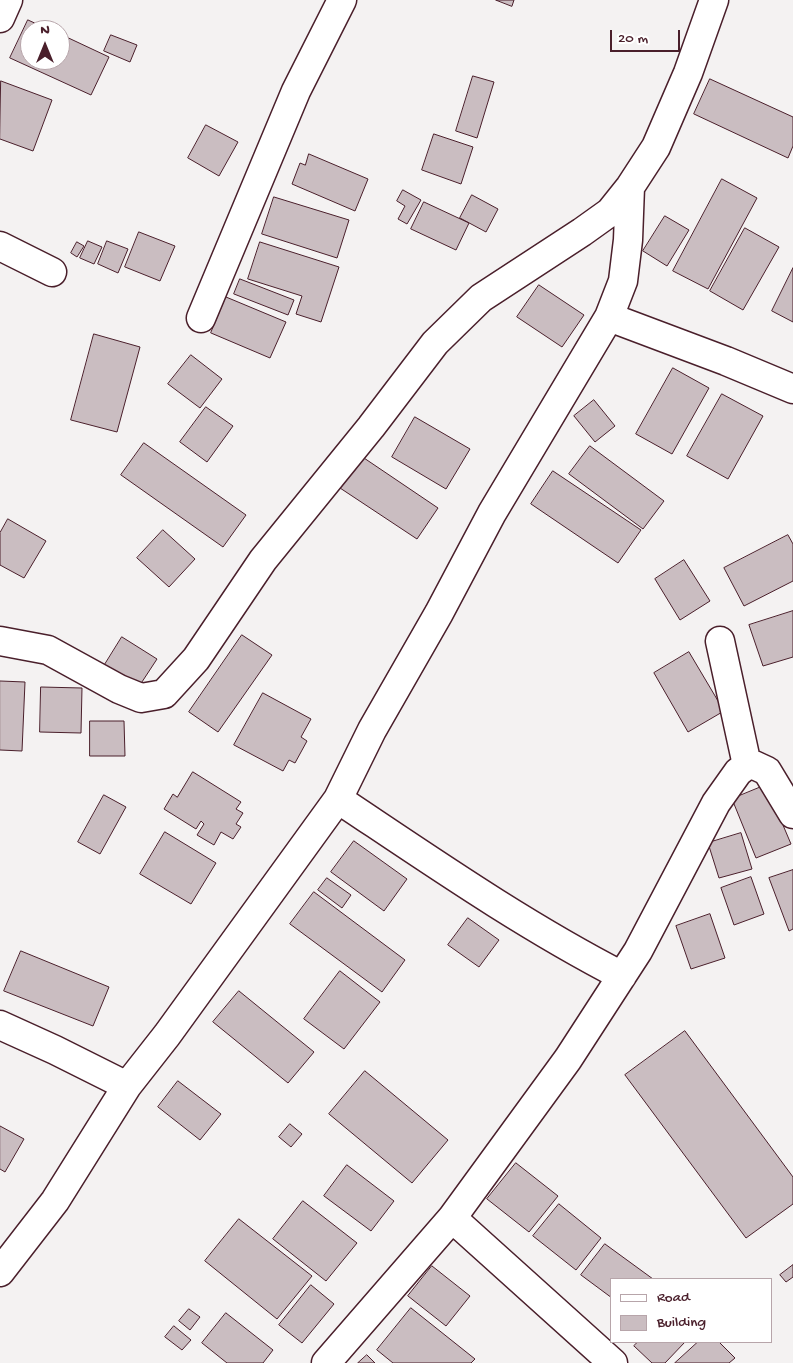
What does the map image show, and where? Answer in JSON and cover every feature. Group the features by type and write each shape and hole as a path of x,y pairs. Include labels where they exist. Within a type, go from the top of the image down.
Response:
{"street":[{"path":"0,18 8,0"},
{"path":"201,318 296,91 342,0"},
{"path":"0,641 48,650 119,689 141,698 164,694 196,659 263,560 371,427 435,343 481,298 610,212 630,187 656,147 688,74 714,0"},
{"path":"0,1272 55,1201 127,1086 167,1035 338,799 372,730 439,613 492,513 609,317 623,281 628,240 630,187"},
{"path":"0,246 52,272"},
{"path":"609,317 726,361 793,389"},
{"path":"720,642 747,764"},
{"path":"326,1363 452,1218 568,1059 638,951 716,803 738,772 747,764 754,764 767,771 793,814"},
{"path":"338,799 458,879 584,956 622,976"},
{"path":"0,1025 127,1086"},
{"path":"452,1218 613,1363"}],"building":[{"path":"496,0 514,0 512,6"},
{"path":"111,35 137,45 130,62 104,51"},
{"path":"20,37 20,63 10,58"},
{"path":"70,39 109,57 91,95 36,70 70,70"},
{"path":"473,76 494,82 477,138 456,131"},
{"path":"710,79 793,117 793,146 788,158 694,114"},
{"path":"1,81 52,100 33,151 0,139"},
{"path":"206,125 238,142 219,176 188,158"},
{"path":"434,134 473,147 461,184 422,170"},
{"path":"309,154 368,179 355,211 292,184 300,163 305,165"},
{"path":"722,179 757,198 708,289 673,271"},
{"path":"403,190 421,200 407,224 398,219 405,206 397,201"},
{"path":"472,195 498,209 486,232 460,218"},
{"path":"274,197 349,220 337,258 262,234"},
{"path":"424,202 469,223 456,250 411,229"},
{"path":"665,216 689,230 667,266 643,251"},
{"path":"745,228 779,247 743,310 710,291"},
{"path":"139,232 175,246 160,281 125,267"},
{"path":"88,241 102,247 94,264 80,258"},
{"path":"107,241 128,249 118,273 98,264"},
{"path":"77,242 84,246 77,257 71,253"},
{"path":"260,242 339,267 321,322 296,314 302,296 248,279"},
{"path":"793,268 793,322 772,311"},
{"path":"240,279 294,300 288,315 234,294"},
{"path":"539,285 584,315 562,347 517,317"},
{"path":"226,297 286,322 270,358 211,333"},
{"path":"94,334 140,347 117,432 71,420"},
{"path":"191,355 222,379 200,408 168,384"},
{"path":"673,368 709,388 672,454 636,434"},
{"path":"722,394 763,416 728,479 687,456"},
{"path":"594,400 615,426 595,442 574,416"},
{"path":"206,407 233,426 207,462 180,442"},
{"path":"415,417 470,449 446,489 392,457"},
{"path":"144,443 246,515 223,547 121,475"},
{"path":"590,446 664,501 643,529 569,474"},
{"path":"361,456 438,508 417,539 340,488"},
{"path":"553,471 641,530 618,563 531,504"},
{"path":"8,519 46,541 24,578 0,565 0,533"},
{"path":"163,530 195,559 169,587 137,558"},
{"path":"788,535 793,544 793,581 744,606 724,568"},
{"path":"684,560 710,601 680,620 655,579"},
{"path":"793,611 793,657 763,666 749,625"},
{"path":"242,635 272,655 218,732 189,712"},
{"path":"122,637 157,659 138,688 104,666"},
{"path":"689,652 724,711 688,732 654,673"},
{"path":"0,681 25,682 22,751 0,750"},
{"path":"41,687 82,688 81,733 40,732"},
{"path":"263,693 311,719 301,737 307,741 295,763 289,760 283,771 234,745"},
{"path":"90,721 124,721 125,756 90,756"},
{"path":"193,772 241,802 236,809 243,813 236,824 241,827 233,839 221,832 214,845 197,835 204,824 201,821 196,829 164,809 173,794 177,797"},
{"path":"766,785 791,844 756,858 732,799"},
{"path":"104,795 126,807 100,854 78,842"},
{"path":"165,832 216,863 191,904 140,874"},
{"path":"741,833 752,869 719,878 708,843"},
{"path":"354,841 407,879 384,911 331,872"},
{"path":"793,870 793,929 789,931 769,878"},
{"path":"751,877 764,914 734,925 721,888"},
{"path":"327,878 351,895 342,908 318,890"},
{"path":"314,892 405,960 382,992 290,924"},
{"path":"710,914 725,958 691,969 676,926"},
{"path":"468,918 499,940 479,967 448,945"},
{"path":"21,951 109,987 93,1026 4,991"},
{"path":"340,971 380,1002 344,1049 304,1019"},
{"path":"239,991 314,1052 288,1083 213,1022"},
{"path":"685,1031 793,1177 793,1204 746,1238 625,1075"},
{"path":"365,1071 448,1140 412,1183 329,1114"},
{"path":"178,1081 221,1114 200,1140 158,1107"},
{"path":"290,1124 302,1134 291,1147 279,1137"},
{"path":"0,1126 24,1139 5,1172 0,1169"},
{"path":"516,1163 558,1196 529,1232 487,1199"},
{"path":"347,1165 394,1201 371,1231 324,1196"},
{"path":"303,1201 357,1243 326,1281 273,1239"},
{"path":"559,1204 601,1238 576,1270 533,1236"},
{"path":"239,1219 312,1276 277,1319 205,1261"},
{"path":"605,1244 652,1278 610,1278 610,1297 581,1275"},
{"path":"793,1265 793,1277 786,1282 780,1275"},
{"path":"432,1266 470,1296 446,1326 408,1296"},
{"path":"311,1285 334,1304 302,1343 279,1325"},
{"path":"411,1308 475,1359 471,1363 393,1363 377,1350"},
{"path":"189,1309 200,1317 190,1330 179,1321"},
{"path":"226,1313 273,1350 263,1363 227,1363 202,1343"},
{"path":"174,1326 191,1340 182,1350 165,1337"},
{"path":"637,1343 684,1343 665,1363 652,1363 634,1346"},
{"path":"697,1343 720,1343 735,1358 729,1363 675,1363"},
{"path":"367,1355 375,1363 358,1363"}]}
